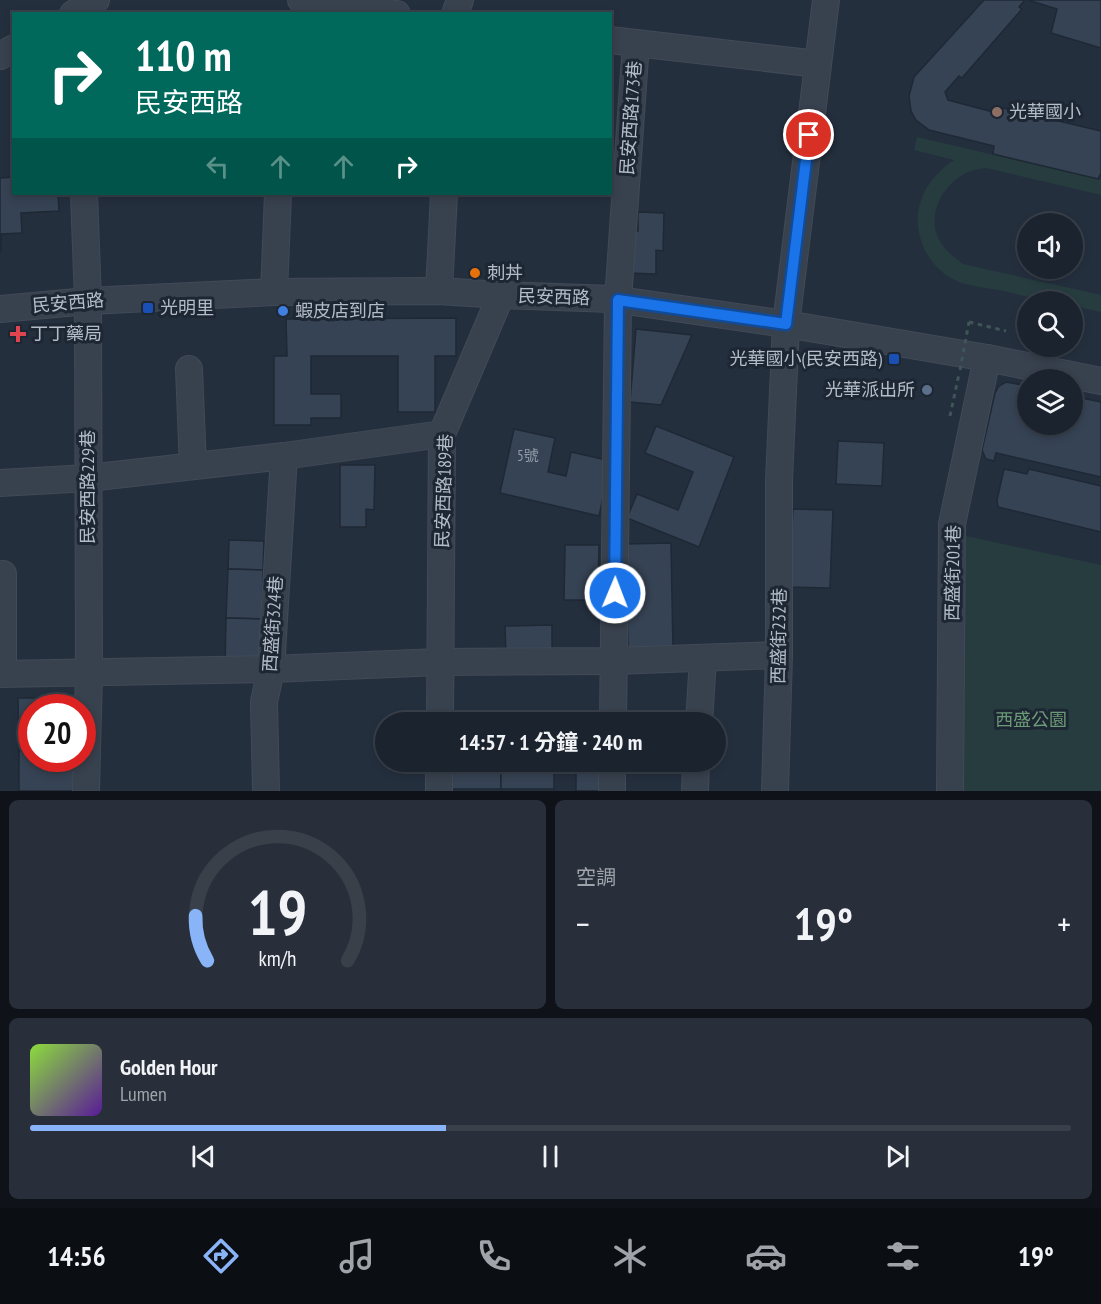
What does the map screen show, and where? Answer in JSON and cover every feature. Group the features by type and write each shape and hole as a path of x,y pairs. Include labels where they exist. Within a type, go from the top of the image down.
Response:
{"street":[{"path":"301,0 383,12"},
{"name":"西盛街232巷","path":"775,791 779,655 779,480 786,324 826,0"},
{"path":"612,40 818,64"},
{"name":"民安西路173巷","path":"613,712 618,300 636,43"},
{"name":"民安西路229巷","path":"84,195 88,301 89,673 86,791"},
{"path":"274,292 278,195"},
{"path":"439,291 444,195"},
{"name":"民安西路","path":"0,309 88,301 274,292 439,291 618,300 786,324 987,358 1101,381"},
{"name":"民安西路189巷","path":"440,712 442,434 501,295"},
{"name":"西盛街201巷","path":"950,791 952,524 987,358"},
{"path":"189,369 193,466"},
{"path":"0,483 88,478 284,456 442,434"},
{"name":"西盛街324巷","path":"266,791 264,702 271,669 284,456"},
{"path":"3,574 2,674 271,669 440,662 614,661 779,655"},
{"path":"700,712 703,658"},
{"path":"439,772 439,791"},
{"path":"612,772 612,791"},
{"path":"695,791 696,772"}],"path":[{"path":"950,416 969,322 1006,331"}],"green space":[{"path":"917,137 1101,180 1101,195 986,168 975,170 955,180 948,187 938,204 935,223 940,242 963,264 1017,276 1017,279 1030,279 1101,295 1101,312 1083,308 1083,291 1017,291 1017,294 964,284 941,271 923,246 918,225 919,206 930,183 954,160 914,150"},
{"name":"西盛公園","path":"966,536 1101,565 1101,791 960,791"}],"building":[{"path":"984,0 1025,0 1019,7 1022,9 962,78 959,76 945,92 948,100 1001,114 1003,108 1101,131 1101,173 1098,179 993,154 994,146 929,130 916,120 911,111 909,96 914,77"},
{"path":"1028,0 1101,0 1101,48 1051,33 1057,9"},
{"path":"12,177 12,195 58,195 59,211 21,213 22,233 1,234 1,252 0,252 0,178"},
{"path":"638,212 664,213 663,251 656,250 656,274 627,273 628,231 638,231"},
{"path":"456,318 456,356 435,356 435,412 398,412 398,356 311,356 311,394 341,394 341,418 311,418 311,425 274,425 274,356 287,356 286,319"},
{"path":"636,329 692,335 661,405 630,402"},
{"path":"1006,382 1017,384 1017,435 1083,435 1083,398 1101,402 1101,477 996,453 994,461 986,459 982,450 995,393 999,386"},
{"path":"656,426 734,457 699,547 627,518 637,494 678,510 693,472 645,453"},
{"path":"514,429 555,438 548,472 566,476 571,452 611,461 599,516 500,493"},
{"path":"838,441 884,443 882,486 836,484"},
{"path":"340,465 375,465 374,510 366,509 366,527 340,527"},
{"path":"1004,469 1027,474 1029,469 1101,486 1101,532 998,507 997,500"},
{"path":"793,509 833,510 830,588 789,587"},
{"path":"229,540 264,541 263,570 228,569"},
{"path":"671,543 673,648 628,649 626,544"},
{"path":"565,545 599,545 598,600 564,600"},
{"path":"228,569 263,570 262,619 226,618"},
{"path":"226,618 262,619 261,668 225,667"},
{"path":"552,625 552,657 506,658 505,626"},
{"path":"19,772 77,772 78,791 19,791"},
{"path":"446,772 501,772 501,789 445,789"},
{"path":"501,772 554,772 554,789 501,789"},
{"path":"576,772 607,772 607,791 576,791"}],"place":[{"name":"光華國小","path":"997,112"},
{"name":"刺丼","path":"475,273"},
{"name":"光明里","path":"148,308"},
{"name":"蝦皮店到店","path":"283,311"},
{"name":"丁丁藥局","path":"18,334"},
{"name":"光華國小(民安西路)","path":"894,359"},
{"name":"光華派出所","path":"927,390"}],"route":[{"path":"615,593 618,300 786,324 809,135"}]}
